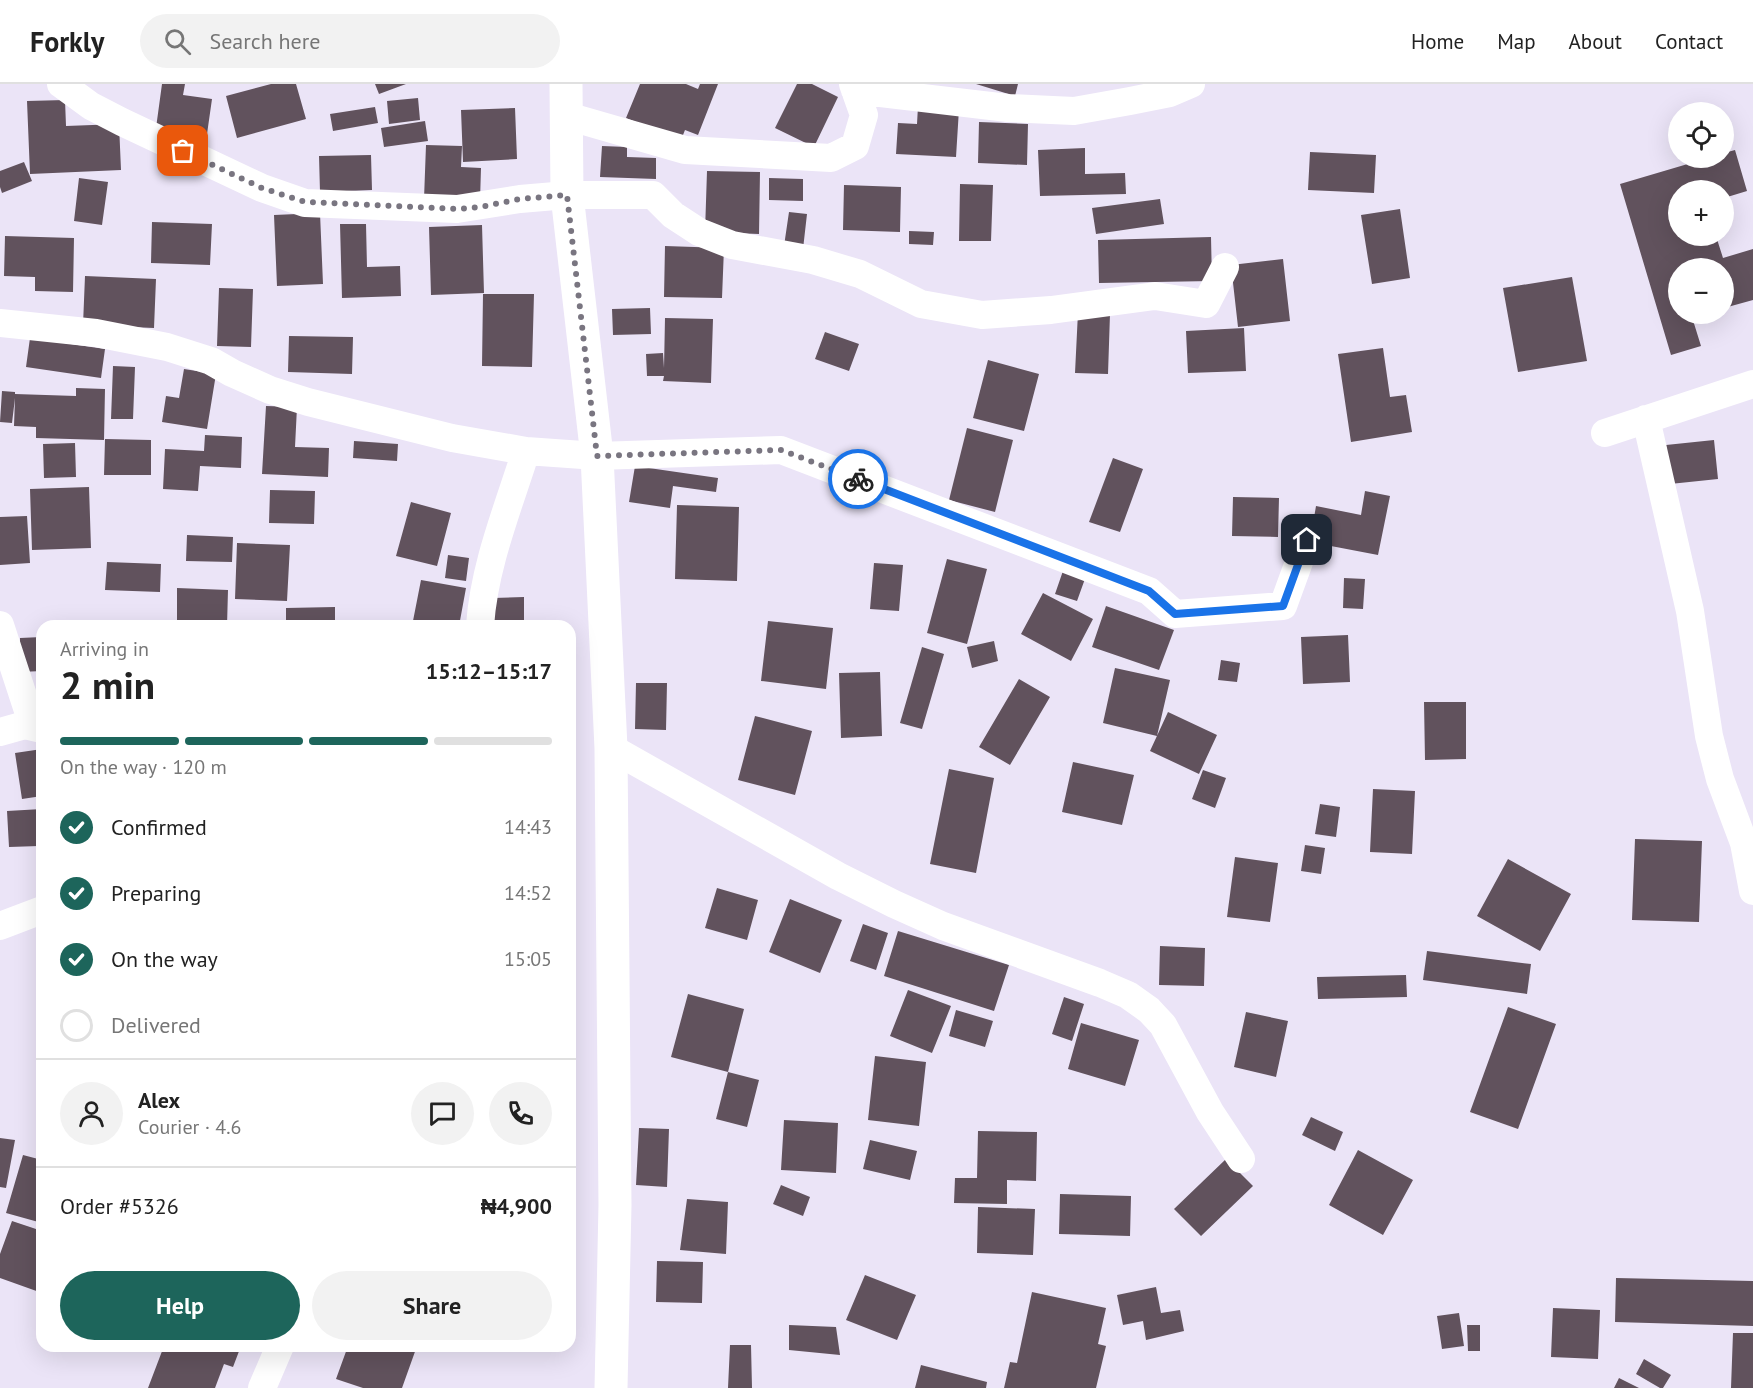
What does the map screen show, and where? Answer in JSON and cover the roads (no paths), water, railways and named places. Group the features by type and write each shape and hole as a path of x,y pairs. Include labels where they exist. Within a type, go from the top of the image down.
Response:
{"street":[{"path":"61,84 91,106 122,122 262,188 305,202 457,209 520,199 567,195 652,195 673,215 699,232 732,245 813,260 860,274 921,304 982,315 1051,310 1155,296 1206,304 1225,267"},
{"path":"566,84 567,195 597,456 611,748 615,1193 611,1388"},
{"path":"567,116 685,150 831,158 855,146 864,115 854,87 1008,108 1074,111 1170,93 1191,84"},
{"path":"0,323 96,333 166,346 212,361 270,390 308,402 452,438 526,451 597,456 781,450 1149,591 1175,614 1283,606 1307,540"},
{"path":"1605,433 1753,384"},
{"path":"1646,420 1690,611 1709,736 1720,779 1744,843 1753,891"},
{"path":"480,620 481,608 496,545 526,451"},
{"path":"0,625 36,725"},
{"path":"0,732 25,725 36,728"},
{"path":"611,748 828,870 894,904 943,926 1128,995 1149,1010 1163,1026 1210,1112 1241,1159"},
{"path":"0,926 36,912"},
{"path":"262,1388 277,1352"}]}
